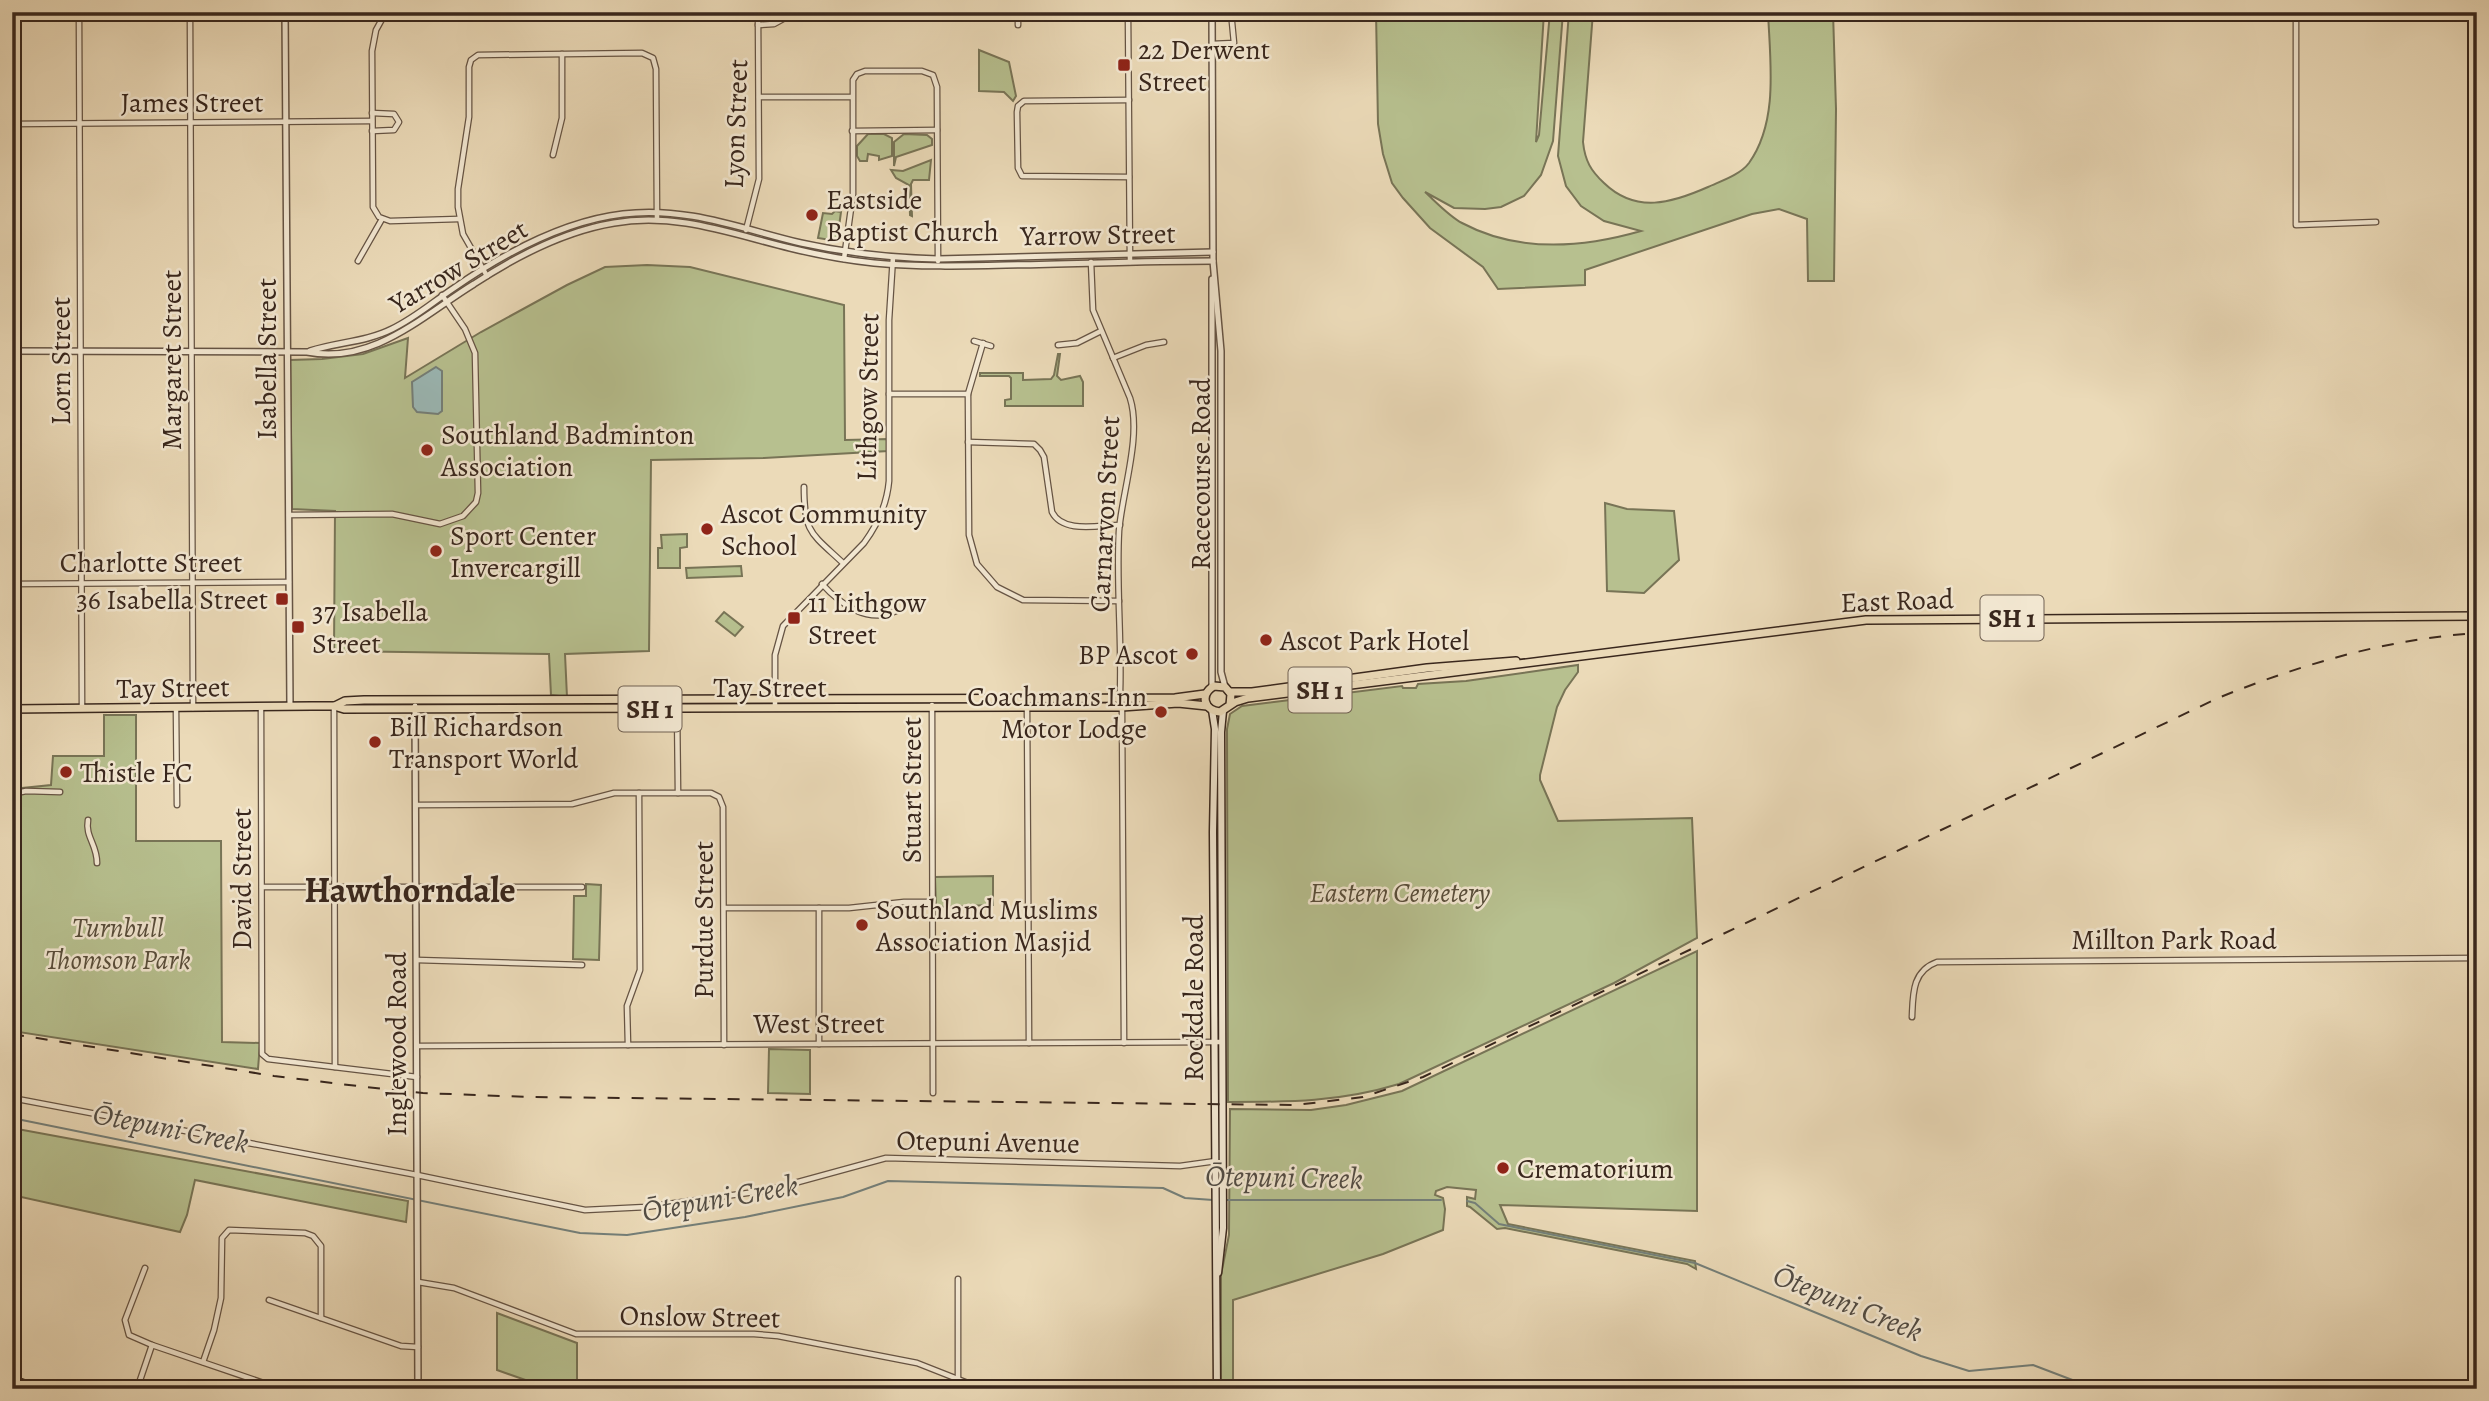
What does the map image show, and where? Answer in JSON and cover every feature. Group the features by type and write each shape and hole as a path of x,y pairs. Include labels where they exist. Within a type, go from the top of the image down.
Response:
{"highway":[{"name":"East Road","path":"1227,690 1252,692 1456,665 1531,661 1866,620 2477,616"},
{"name":"East Road","path":"1230,705 1248,698 1510,666 1531,661"},
{"name":"SH 1","path":"1212,686 1227,690"},
{"path":"1209,708 1205,694 1212,686"},
{"path":"1227,690 1230,705"},
{"name":"Tay Street","path":"12,709 290,706 334,706 344,709 1027,707 1205,694"},
{"name":"Tay Street","path":"334,706 345,701 415,700 1027,697 1178,703 1209,708"},
{"path":"502,699 502,709"},
{"path":"586,699 587,709"},
{"name":"SH 1","path":"1209,708 1223,711 1230,705"}],"main road":[{"name":"Rockdale Road","path":"1209,708 1215,729 1218,912 1214,1162 1217,1389"},
{"name":"Rockdale Road","path":"1218,912 1223,711"},
{"name":"Rockdale Road","path":"1216,1285 1223,1237 1218,1042"},
{"path":"12,1380 39,1389"}],"street":[{"name":"Lorn Street","path":"79,12 83,709"},
{"name":"Margaret Street","path":"190,12 193,708"},
{"name":"Isabella Street","path":"285,12 290,706"},
{"path":"386,12 372,44 372,202 375,212 382,219 408,222 459,219"},
{"name":"Lyon Street","path":"744,235 759,179 758,12"},
{"path":"758,25 774,24 796,12"},
{"path":"1018,12 1018,25"},
{"path":"1128,12 1130,262"},
{"name":"Racecourse Road","path":"1212,12 1212,686"},
{"path":"1212,44 1234,43 1231,12"},
{"path":"2296,12 2296,226 2376,222"},
{"path":"487,276 463,234 458,195 469,123 469,67 471,60 478,55 642,53 653,58 656,69 657,220"},
{"path":"553,155 562,118 562,54"},
{"path":"844,259 852,200 853,80 861,72 930,73 937,87 938,266"},
{"path":"759,97 852,97"},
{"path":"1129,100 1024,101 1018,106 1017,112 1018,168 1022,176 1129,177"},
{"path":"372,113 394,114 399,122 394,130 372,131"},
{"name":"James Street","path":"12,124 372,121"},
{"path":"852,131 937,130"},
{"name":"Yarrow Street","path":"12,351 287,353 307,352 365,340 385,333 483,269 538,241 591,220 623,214 657,212 705,218 845,251 893,257 1213,252"},
{"path":"358,261 382,219"},
{"name":"Yarrow Street","path":"307,352 323,355 384,341 414,326 487,276 535,251 592,228 630,221 694,223 844,259 892,264 938,266 1213,261"},
{"name":"Carnarvon Street","path":"1091,256 1092,307 1131,402 1133,413 1133,436 1119,526 1124,1043"},
{"name":"Lithgow Street","path":"775,708 775,655 780,632 792,615 869,536 885,503 889,481 889,311 893,257"},
{"name":"Racecourse Road","path":"1213,261 1219,312 1221,393 1221,672 1227,690"},
{"path":"289,514 392,514 440,524 460,518 474,506 478,493 475,353 465,328 443,295"},
{"path":"1058,345 1077,343 1101,331"},
{"path":"974,341 991,346"},
{"path":"1113,358 1146,345 1164,342"},
{"path":"983,343 968,394 969,540 974,558 987,578 1002,591 1023,600 1119,601"},
{"path":"1211,393 1221,393"},
{"path":"889,394 968,394"},
{"path":"968,442 1034,444 1044,457 1052,512 1056,519 1070,525 1119,526"},
{"path":"804,486 804,514 807,525 843,563"},
{"name":"Charlotte Street","path":"12,584 289,582"},
{"path":"822,584 844,605 860,612 888,615 896,611"},
{"path":"1027,697 1029,1043"},
{"name":"Stuart Street","path":"932,698 933,1093"},
{"path":"416,805 572,804 609,794 678,793 677,699"},
{"name":"Inglewood Road","path":"415,700 418,1389"},
{"path":"334,706 335,1067 417,1077"},
{"name":"David Street","path":"261,707 262,1052 268,1059 335,1067"},
{"path":"176,708 177,805"},
{"path":"12,794 26,791 60,792"},
{"path":"628,1045 627,1006 640,970 639,793"},
{"name":"Purdue Street","path":"678,793 711,793 719,797 723,807 724,1045"},
{"path":"88,820 87,831 96,847 97,863"},
{"path":"262,887 582,887"},
{"path":"724,908 819,908 933,902"},
{"path":"819,908 819,1044"},
{"name":"Millton Park Road","path":"1912,1017 1913,995 1918,977 1922,970 1937,962 2477,958"},
{"path":"416,960 582,965"},
{"name":"West Street","path":"417,1046 1218,1042"},
{"name":"Otepuni Avenue","path":"12,1098 418,1175 585,1210 646,1207 769,1190 886,1158 1180,1166 1223,1159"},
{"path":"203,1362 214,1330 220,1298 222,1238 229,1230 237,1228 305,1233 319,1241 321,1318"},
{"path":"145,1268 132,1296 125,1325 134,1339 281,1389"},
{"path":"958,1279 958,1378"},
{"name":"Onslow Street","path":"418,1282 454,1289 576,1334 766,1335 910,1361 982,1389"},
{"path":"269,1300 401,1346 418,1347"},
{"path":"137,1389 152,1345"}],"green space":[{"path":"1376,12 1544,12 1536,142 1539,135 1550,12 1563,12 1553,141 1541,175 1524,196 1501,207 1454,208 1425,192 1457,220 1483,233 1550,245 1596,241 1641,231 1604,221 1581,206 1566,186 1558,156 1569,12 1593,12 1583,142 1589,165 1616,193 1629,199 1654,203 1695,193 1736,174 1749,163 1759,146 1769,110 1771,70 1768,12 1833,12 1836,109 1834,281 1808,281 1807,219 1779,209 1752,214 1585,270 1585,285 1498,289 1483,267 1430,228 1392,183 1378,124"},
{"path":"979,50 1009,62 1016,96 1013,101 1004,92 979,91"},
{"path":"868,134 884,134 892,138 892,156 879,160 879,156 868,154 867,161 860,161 857,146"},
{"path":"904,134 927,135 932,139 932,145 896,157 894,166 894,142"},
{"path":"931,160 929,180 913,180 911,184 912,216 909,185 896,178 891,170 903,171"},
{"path":"835,211 841,212 837,241 818,238 823,213 832,214"},
{"path":"605,267 690,267 844,305 845,440 888,439 888,451 764,458 651,460 649,651 565,654 567,697 551,695 549,654 334,651 335,511 292,509 290,360 363,354 408,338 405,378 481,332"},
{"path":"1058,354 1057,376 1061,380 1080,376 1083,382 1083,406 1005,406 1005,400 1011,399 1011,378 980,376 980,373 1023,373 1023,380 1051,379"},
{"path":"1605,503 1627,509 1674,511 1679,560 1644,593 1607,591"},
{"path":"687,534 687,547 680,548 680,568 658,568 658,548 662,548 661,535"},
{"path":"741,566 742,576 687,578 686,568"},
{"path":"724,612 743,627 735,636 716,621"},
{"name":"Eastern Cemetery","path":"1578,665 1578,672 1557,707 1540,780 1558,821 1692,818 1697,938 1614,983 1399,1084 1335,1098 1228,1102 1227,729 1230,714 1242,706 1402,686 1416,688 1418,684 1466,681"},
{"name":"Turnbull Thomson Park","path":"104,715 136,715 136,841 221,841 222,1042 260,1043 258,1069 12,1031 12,791 51,785 53,756 104,756"},
{"path":"993,876 993,905 936,907 935,877"},
{"path":"586,884 601,885 599,960 573,959 574,896 586,896"},
{"path":"1697,951 1697,1211 1500,1205 1508,1224 1695,1261 1696,1269 1687,1264 1505,1228 1497,1229 1467,1206 1467,1197 1475,1199 1476,1190 1447,1187 1436,1191 1435,1195 1443,1198 1443,1230 1383,1254 1233,1300 1233,1389 1221,1389 1221,1275 1229,1235 1230,1109 1311,1110 1346,1105 1402,1091"},
{"path":"769,1049 810,1050 810,1094 768,1093"},
{"path":"12,1128 408,1201 406,1222 195,1180 180,1232 12,1195"},
{"path":"497,1313 577,1343 577,1389 551,1389 497,1370"}],"water":[{"path":"436,367 442,371 442,411 438,414 417,412 413,407 412,382"}],"waterway":[{"name":"Ōtepuni Creek","path":"12,1118 580,1233 627,1235 745,1217 843,1197 888,1181 1163,1188 1185,1198 1213,1200"},
{"name":"Ōtepuni Creek","path":"1225,1200 1441,1200"},
{"name":"Ōtepuni Creek","path":"1467,1201 1475,1203 1499,1224 1695,1263 1921,1356 1969,1371 2033,1365 2096,1389"}],"railway":[{"path":"12,1034 274,1076 423,1093 529,1097 1296,1105 1363,1097 1423,1077 2218,698 2281,674 2345,655 2410,641 2477,633"}],"place":[{"name":"22 Derwent Street","path":"1124,65"},
{"name":"Eastside Baptist Church","path":"812,215"},
{"name":"Southland Badminton Association","path":"427,450"},
{"name":"Ascot Community School","path":"707,529"},
{"name":"Sport Center Invercargill","path":"436,551"},
{"name":"36 Isabella Street","path":"282,599"},
{"name":"11 Lithgow Street","path":"794,618"},
{"name":"37 Isabella Street","path":"298,627"},
{"name":"Ascot Park Hotel","path":"1266,640"},
{"name":"BP Ascot","path":"1192,654"},
{"name":"Coachmans Inn Motor Lodge","path":"1161,712"},
{"name":"Bill Richardson Transport World","path":"375,742"},
{"name":"Thistle FC","path":"66,772"},
{"name":"Southland Muslims Association Masjid","path":"862,925"},
{"name":"Crematorium","path":"1503,1168"}],"district":[{"name":"Hawthorndale","path":"410,890"}]}
